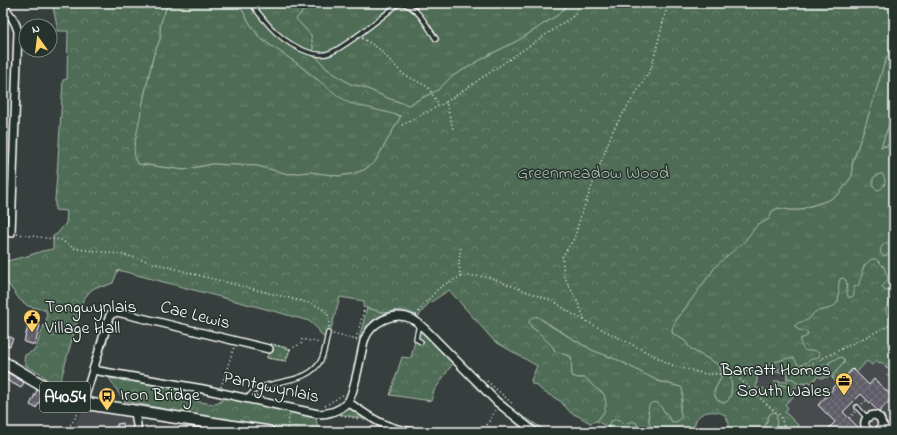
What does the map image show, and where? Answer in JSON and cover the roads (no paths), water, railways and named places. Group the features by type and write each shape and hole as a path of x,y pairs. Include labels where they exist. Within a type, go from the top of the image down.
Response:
{"main road":[{"name":"A4054","path":"3,362 71,400 136,412 270,432"}],"street":[{"path":"3,7 13,17 18,31 12,233"},
{"name":"Cae Lewis","path":"83,403 110,315 116,312 269,349"},
{"path":"412,432 402,431 379,422 369,417 348,402 353,387 360,340 377,323 387,318 400,316 413,320 419,324 499,404 534,430"},
{"name":"Pantgwynlais","path":"92,370 220,392 315,414 334,412 348,402"},
{"path":"136,412 138,432"},
{"path":"868,432 864,423 867,418 872,415 878,416 885,428 876,432"}],"lane":[{"path":"251,3 284,40 298,48 314,54 332,52 341,47 385,15 397,4"},
{"path":"402,3 415,10 436,39"},
{"path":"419,324 416,339 421,342"},
{"path":"248,399 249,394 269,384 297,378 307,374 321,360 328,333"},
{"path":"857,408 867,418"}],"place":[{"name":"Tongwynlais Village Hall","path":"32,333"},
{"name":"Barratt Homes South Wales","path":"844,396"},
{"name":"Iron Bridge","path":"107,411"}],"park label":[{"name":"Greenmeadow Wood","path":"593,174"}]}
